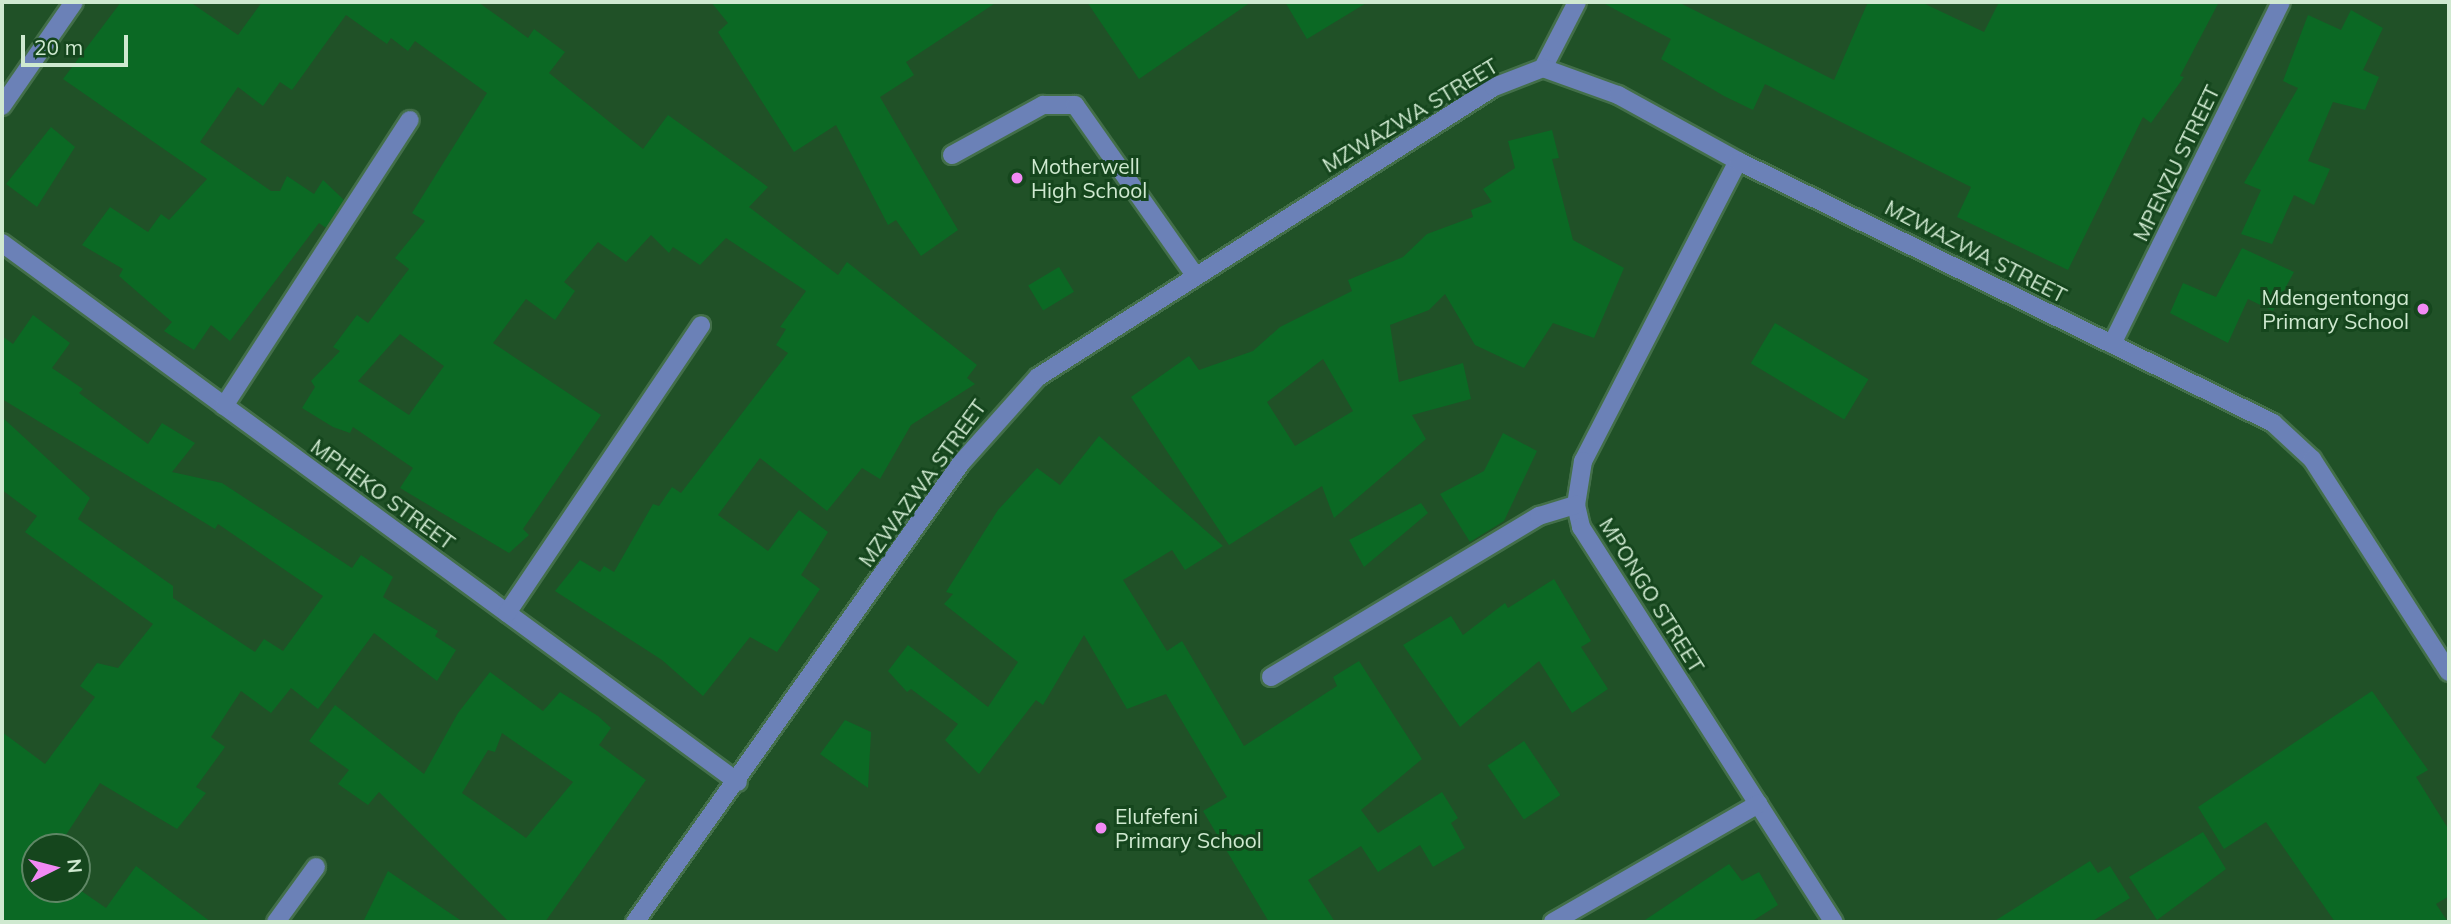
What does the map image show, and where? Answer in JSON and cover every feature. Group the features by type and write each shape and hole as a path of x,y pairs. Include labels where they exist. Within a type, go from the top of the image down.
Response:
{"street":[{"path":"2,106 74,2"},
{"path":"1543,68 1577,2"},
{"name":"MPENZU STREET","path":"2112,344 2281,2"},
{"name":"MZWAZWA STREET","path":"635,922 998,416 1069,354 1494,87 1543,68 1618,95 1738,161 2291,435 2449,672"},
{"path":"952,155 1021,114 1043,105 1074,105 1195,275"},
{"path":"224,406 410,120"},
{"name":"MPONGO STREET","path":"1738,161 1583,461 1576,505 1581,527 1834,922"},
{"name":"MPHEKO STREET","path":"2,243 738,782"},
{"path":"507,613 701,326"},
{"path":"1271,677 1539,516 1576,505"},
{"path":"1553,922 1758,804"},
{"path":"276,922 316,867"}],"building":[{"path":"121,2 190,2 238,35 262,2 478,2 528,38 534,29 565,52 549,73 643,149 668,115 768,187 749,207 838,275 847,262 977,365 967,378 975,384 911,425 880,479 862,468 827,511 760,458 718,515 768,551 799,510 828,532 801,575 820,589 777,652 750,637 703,696 662,660 555,591 580,560 600,572 604,566 614,572 653,504 659,506 672,487 681,493 788,353 776,345 786,329 780,327 806,291 726,238 700,265 673,247 669,253 651,235 626,262 598,242 564,282 575,291 555,320 526,299 493,343 601,415 523,529 529,535 509,553 400,488 413,468 353,427 350,433 333,427 302,408 315,387 311,381 340,351 333,347 357,315 368,323 409,269 395,258 425,221 412,213 487,93 415,41 408,51 391,38 387,44 346,15 292,90 280,82 263,106 238,87 200,142 271,191 280,191 287,176 314,194 323,180 344,200 326,228 319,223 230,341 211,325 194,350 164,331 172,322 119,276 123,269 82,245 110,207 148,232 161,214 169,220 207,179 63,79","holes":["400,334 444,366 409,415 358,381"]},
{"path":"711,2 997,2 906,62 914,75 880,97 958,230 921,256 896,220 888,225 836,125 794,152 718,32 728,23"},
{"path":"1087,2 1251,2 1139,79"},
{"path":"1285,2 1368,2 1307,39"},
{"path":"1601,2 1678,2 1834,80 1868,2 1921,2 1984,32 1999,2 2219,2 2180,76 2184,77 2151,123 2143,117 2068,270 1957,217 1971,187 1765,84 1753,110 1724,96 1661,59 1671,39"},
{"path":"2351,10 2383,28 2363,70 2379,77 2365,110 2333,102 2308,161 2330,169 2314,205 2294,195 2272,244 2241,234 2261,190 2244,183 2298,88 2283,81 2308,15 2341,30"},
{"path":"51,127 75,147 37,207 6,184"},
{"path":"1552,130 1559,158 1552,159 1573,240 1624,268 1594,338 1553,323 1524,368 1475,345 1445,294 1429,310 1390,325 1399,382 1463,363 1471,399 1412,415 1426,439 1334,518 1322,486 1229,545 1131,397 1189,356 1199,370 1253,351 1280,327 1352,291 1348,280 1403,257 1427,234 1473,217 1471,210 1492,202 1483,189 1515,168 1508,141","holes":["1323,359 1353,411 1295,446 1267,402"]},
{"path":"2242,248 2294,272 2273,311 2248,299 2228,343 2170,313 2183,283 2216,297"},
{"path":"1059,267 1074,292 1043,310 1028,286"},
{"path":"33,315 70,343 52,368 83,389 79,393 148,444 162,423 195,443 172,472 222,483 352,568 361,555 393,577 383,597 438,631 435,636 456,650 437,681 374,633 318,709 291,688 271,713 241,691 211,737 225,747 196,787 206,793 177,829 100,783 67,833 21,833 21,903 91,903 91,898 106,908 136,866 211,922 2,922 2,732 45,764 95,697 80,686 97,663 118,668 153,624 25,532 37,516 2,490 2,417 90,498 78,519 173,586 173,598 255,652 264,639 283,651 323,596 218,524 215,529 2,399 2,336 13,344"},
{"path":"1775,323 1868,379 1844,419 1751,363"},
{"path":"1503,433 1537,451 1504,521 1470,542 1440,494 1484,471"},
{"path":"1099,436 1223,546 1185,570 1172,550 1123,580 1167,651 1182,641 1244,746 1337,686 1333,677 1359,661 1422,759 1361,810 1378,833 1442,792 1458,818 1451,823 1465,848 1433,867 1420,845 1378,872 1361,846 1308,880 1335,922 1269,922 1203,811 1227,797 1166,694 1127,709 1084,635 1043,705 1036,700 979,774 945,740 958,724 911,689 907,692 888,671 908,645 988,707 1018,662 944,604 953,594 946,592 998,510 1037,468 1060,485"},
{"path":"1421,503 1428,513 1364,567 1349,540"},
{"path":"1554,579 1591,641 1581,647 1608,689 1572,713 1539,661 1460,727 1403,645 1451,616 1463,635 1505,603 1508,608"},
{"path":"490,672 543,711 560,692 598,716 611,728 599,745 646,780 545,922 509,922 379,792 368,805 338,784 349,770 309,741 335,705 424,774 458,713","holes":["502,733 573,782 526,838 462,793 488,750 495,752"]},
{"path":"2372,691 2428,770 2416,777 2449,830 2449,896 2436,904 2448,922 2335,922 2266,822 2224,849 2198,807"},
{"path":"845,720 871,732 868,788 820,754"},
{"path":"1524,741 1560,795 1524,819 1488,766"},
{"path":"2203,832 2226,869 2157,920 2129,877"},
{"path":"2090,861 2098,873 2110,866 2130,898 2091,922 1993,922"},
{"path":"1729,864 1742,881 1759,872 1778,905 1751,922 1642,922"},
{"path":"388,871 463,922 363,922"}],"place":[{"name":"Motherwell High School","path":"1017,178"},
{"name":"Mdengentonga Primary School","path":"2423,309"},
{"name":"Elufefeni Primary School","path":"1101,828"}]}
